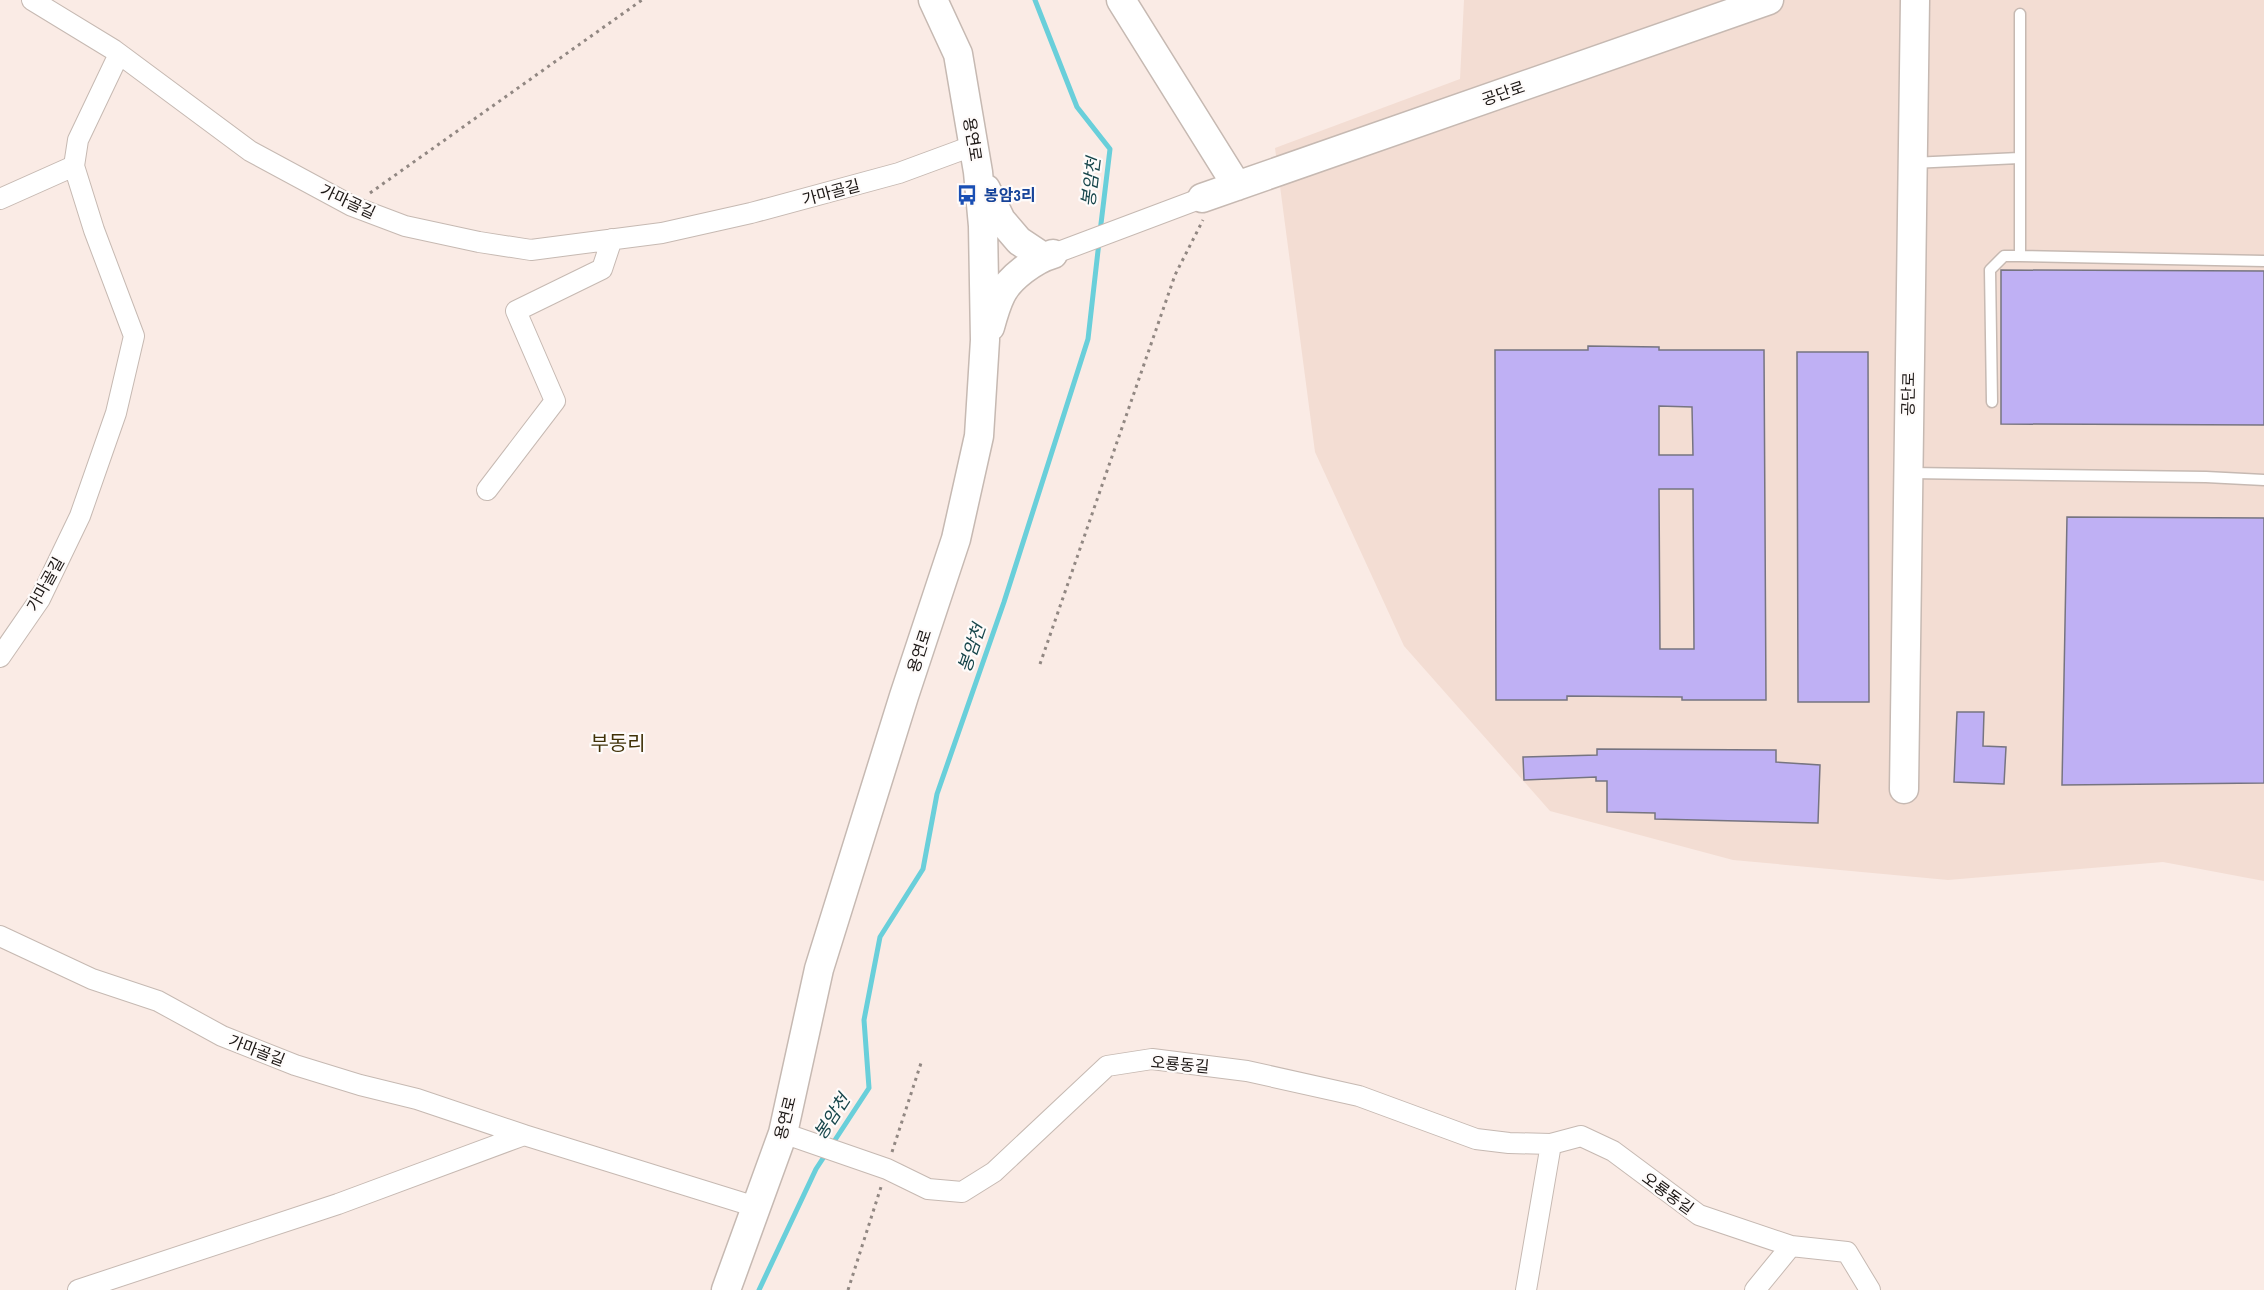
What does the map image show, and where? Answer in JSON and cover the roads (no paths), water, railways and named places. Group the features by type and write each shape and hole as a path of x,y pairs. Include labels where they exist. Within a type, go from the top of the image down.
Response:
{"street":[{"name":"가마골길","path":"32,0 119,54 250,151 352,206 405,226 479,242 531,250 662,233 751,213 899,173 976,159"},
{"name":"용연로","path":"726,1290 748,1205 795,1137 819,969 904,696 956,539 979,436 985,340 984,226 976,159 958,54 933,0"},
{"path":"985,340 1002,293 1016,277 1048,255 1220,192 1121,0"},
{"name":"공단로","path":"1220,192 1769,0"},
{"name":"공단로","path":"1904,789 1915,0"},
{"name":"가마골길","path":"0,657 40,599 80,516 116,413 134,336 94,230 74,165 78,140 119,54"},
{"path":"976,159 1001,220 1019,241 1048,255"},
{"path":"0,199 74,165"},
{"path":"487,489 555,401 516,311 602,270 612,239"},
{"name":"가마골길","path":"0,936 92,979 158,1001 222,1036 295,1065 360,1085 417,1099 748,1205"},
{"name":"오룡동길","path":"795,1137 887,1169 928,1189 962,1192 994,1172 1107,1066 1152,1059 1247,1071 1359,1096 1476,1139 1551,1144 1581,1136 1613,1151 1699,1215 1791,1245 1847,1252 1870,1290"},
{"path":"78,1290 338,1204 524,1135"},
{"path":"1526,1290 1551,1144"},
{"path":"1755,1290 1791,1245"}],"lane":[{"path":"2020,14 2020,256"},
{"path":"1912,163 2019,158"},
{"path":"1992,402 1989,270 2004,256 2264,261"},
{"path":"1907,473 2206,477 2264,480"}],"waterway":[{"name":"봉암천","path":"1035,0 1077,107 1110,149 1100,232"},
{"name":"봉암천","path":"759,1290 816,1169 869,1088 864,1020 880,937 923,869 937,794 1004,602 1088,339 1099,242"}],"place":[{"name":"봉암3리","path":"967,195"}],"district":[{"name":"부동리","path":"618,743"}]}
